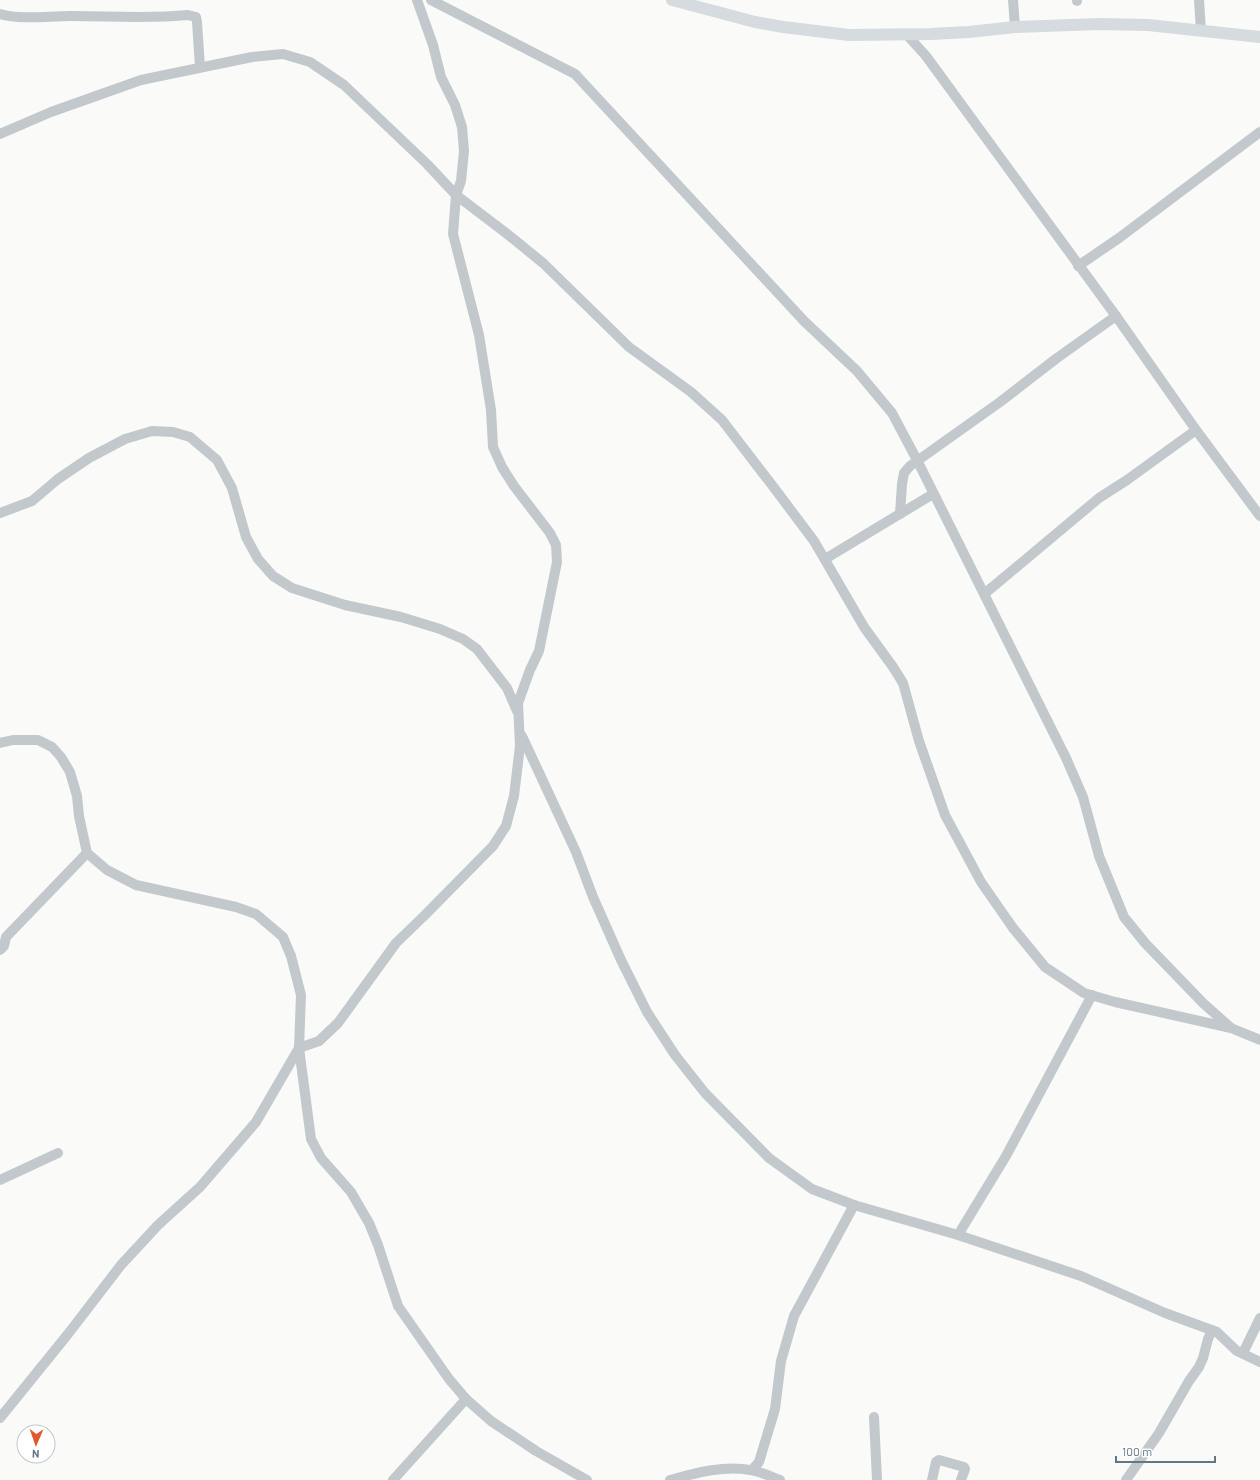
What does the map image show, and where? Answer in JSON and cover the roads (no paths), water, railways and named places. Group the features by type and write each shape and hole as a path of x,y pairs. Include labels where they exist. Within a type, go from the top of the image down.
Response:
{"main road":[{"path":"672,0 783,28 849,34 906,35 969,32 1015,27 1099,24 1141,25 1260,37"}],"street":[{"path":"0,1418 68,1334 121,1265 158,1225 200,1187 256,1122 298,1048 318,1041 338,1023 396,943 493,846 506,826 514,796 520,746 518,703 530,670 539,651 557,562 556,545 550,533 514,486 493,447 491,410 478,335 453,234 456,195 461,182 464,151 462,127 455,105 440,77 433,45 418,0"},
{"path":"431,0 575,74 804,321 857,371 892,413 985,594 1066,758 1080,790 1099,856 1124,917 1145,943 1203,1003 1231,1028"},
{"path":"1013,0 1015,27"},
{"path":"1199,0 1201,31"},
{"path":"0,14 15,17 193,16 196,17 197,22 200,67"},
{"path":"906,35 926,56 1116,316 1196,430 1260,516"},
{"path":"0,134 51,112 141,80 252,56 283,54 310,62 344,85 416,154 456,195 506,232 542,263 629,347 691,392 722,420 814,541 864,626 903,683 919,741 945,815 981,882 1013,928 1044,967 1084,993 1115,1002 1231,1028 1260,1040"},
{"path":"1078,266 1119,238 1260,132"},
{"path":"900,514 904,473 917,460 1000,402 1057,358 1116,316"},
{"path":"985,594 1099,498 1127,480 1196,430"},
{"path":"0,513 32,501 58,479 89,458 125,439 152,431 173,432 190,437 217,460 232,488 246,537 258,559 273,576 292,588 345,605 401,617 440,629 463,639 477,650 507,688 516,705 519,720"},
{"path":"825,559 933,494"},
{"path":"520,731 576,852 593,897 621,960 647,1012 675,1055 705,1093 769,1158 812,1189 854,1205 958,1235 1081,1276 1165,1312 1217,1332 1237,1351 1260,1362"},
{"path":"0,743 13,740 38,740 52,747 61,757 70,772 77,796 79,816 87,853 107,870 136,885 236,907 256,914 282,937 291,956 301,995 298,1048 312,1139 321,1158 351,1192 369,1223 378,1245 398,1306 449,1379 466,1399 491,1420 536,1450 587,1480"},
{"path":"0,950 4,946 6,937 87,853"},
{"path":"958,1235 1006,1156 1092,995"},
{"path":"0,1180 58,1153"},
{"path":"752,1470 759,1462 775,1409 781,1360 794,1316 854,1205"},
{"path":"1243,1353 1260,1318"},
{"path":"1126,1480 1159,1433 1189,1381 1199,1367 1212,1330"},
{"path":"393,1480 466,1399"},
{"path":"874,1417 877,1480"},
{"path":"932,1480 936,1462 939,1460 964,1467 965,1469 961,1480"},
{"path":"670,1480 688,1475 729,1468 752,1470 770,1479 780,1480"}]}
